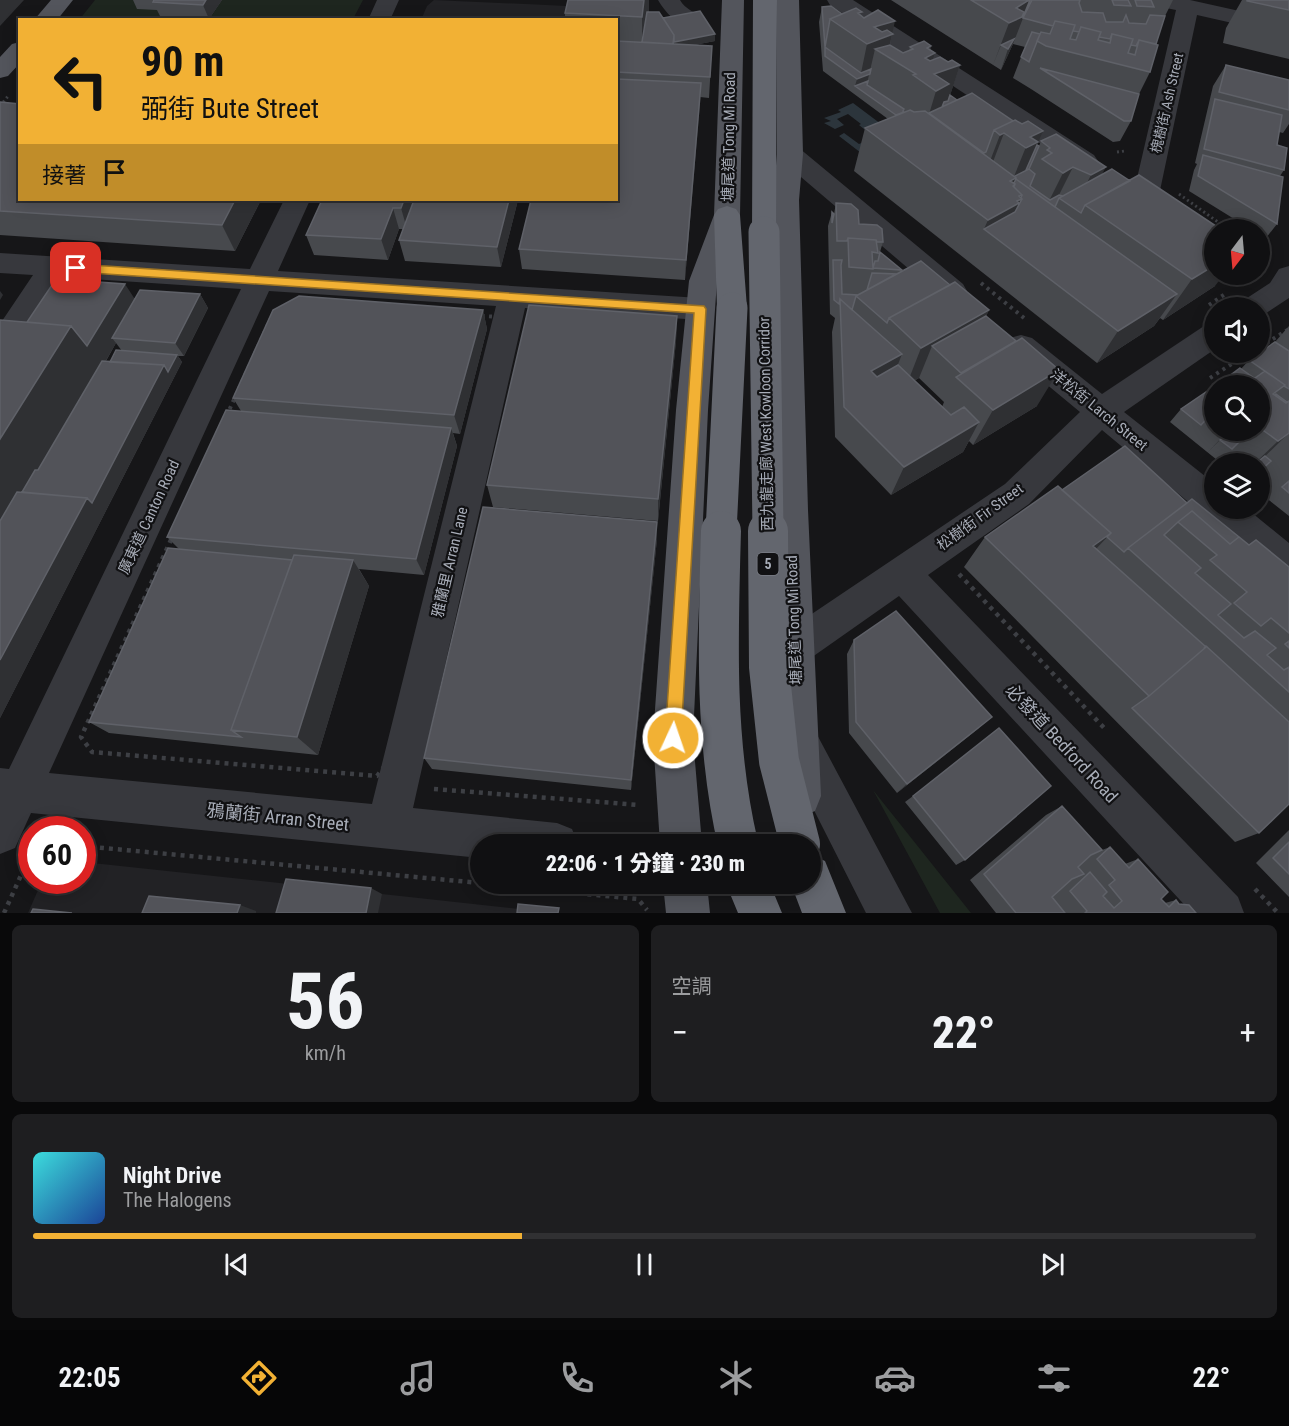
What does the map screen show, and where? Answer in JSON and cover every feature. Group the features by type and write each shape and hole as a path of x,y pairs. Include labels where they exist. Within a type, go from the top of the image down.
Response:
{"highway":[{"name":"西九龍走廊 West Kowloon Corridor","path":"765,0 763,109 769,667 779,761 798,834"},
{"path":"727,215 716,309 720,531 717,697 721,758 736,834"},
{"path":"752,894 760,913"},
{"path":"817,894 824,913"}],"main road":[{"path":"47,18 62,0"},
{"name":"塘尾道 Tong Mi Road","path":"727,215 720,53 733,0"},
{"name":"塘尾道 Tong Mi Road","path":"788,0 790,154 786,200 801,834"},
{"path":"0,71 18,51"},
{"path":"680,834 673,738 716,309"},
{"path":"686,894 688,913"},
{"path":"804,894 805,913"}],"street":[{"path":"380,18 388,0"},
{"path":"838,0 1105,174"},
{"path":"1159,0 1289,29"},
{"name":"槐樹街 Ash Street","path":"1145,200 1188,6"},
{"path":"790,154 840,199 971,305"},
{"name":"廣東道 Canton Road","path":"0,833 10,790 297,201"},
{"path":"0,263 716,309"},
{"path":"0,348 54,266"},
{"path":"1265,297 1279,284"},
{"name":"雅蘭里 Arran Lane","path":"387,828 513,297"},
{"name":"洋松街 Larch Street","path":"999,328 1204,495"},
{"name":"松樹街 Fir Street","path":"795,647 1017,494 1101,411 1204,341"},
{"path":"1234,519 1289,564"},
{"name":"必發道 Bedford Road","path":"902,573 1222,913"},
{"path":"797,739 890,913"},
{"name":"鴉蘭街 Arran Street","path":"10,790 470,836"}],"path":[{"path":"1176,186 1179,197 1212,219"},
{"path":"298,303 498,317 387,763 377,776 92,752 81,736 270,320 284,308 298,303"},
{"path":"1270,341 1289,329"},
{"path":"1203,382 1233,363"},
{"path":"422,788 645,806"},
{"path":"96,847 470,883"},
{"path":"4,913 18,881"},
{"path":"585,894 638,899 650,913"}],"shaded area":[{"path":"95,0 144,0 164,10 204,18 81,18"},
{"path":"222,0 363,0 354,18 210,18"},
{"path":"434,0 568,6 565,18 422,18 427,6"},
{"path":"853,103 901,139 865,156 839,136 844,133 859,144 874,137 859,125 861,124 848,114 837,119 844,125 835,129 824,123 831,121 824,118 841,112 838,110"},
{"path":"873,790 971,913 940,913"},
{"path":"96,863 555,913 28,913 36,894 96,894"}],"building":[{"path":"154,0 206,0 203,5 153,2"},
{"path":"568,0 644,0 642,17 565,13"},
{"path":"971,0 1029,0 1016,8 1024,12 1022,17 1009,23"},
{"path":"1032,0 1080,0 1082,12 1103,13 1106,22 1123,22 1126,15 1129,23 1146,24 1150,15 1165,16 1156,44 1139,40 1136,46 1131,45 1133,39 1112,34 1110,39 1099,37 1101,32 1081,27 1079,32 1073,31 1075,25 1055,21 1053,26 1023,18"},
{"path":"1112,0 1128,0 1131,6 1114,5"},
{"path":"1135,0 1151,0 1154,7 1137,6"},
{"path":"1289,0 1289,10 1247,1"},
{"path":"831,6 842,14 830,19 825,47 822,7"},
{"path":"856,8 862,12 858,13 864,18 878,10 895,21 874,27 882,32 887,30 893,34 867,44 830,19"},
{"path":"700,11 715,34 674,42 674,35 663,18"},
{"path":"647,12 659,12 674,35 673,44 642,42"},
{"path":"1055,21 1075,25 1070,39 1076,40 1081,27 1101,32 1098,40 1110,43 1112,34 1133,39 1128,53 1135,55 1139,40 1158,45 1150,72 1046,46 1037,41 1041,32 1050,34"},
{"path":"1032,32 1040,34 1029,62 1021,57"},
{"path":"1014,39 1008,49 1001,45"},
{"path":"618,41 712,46 710,77 618,72"},
{"path":"924,41 931,46 927,48 935,53 925,58 930,61 940,57 960,65 934,74 949,84 936,91 913,75 916,74 875,49 890,45 903,53"},
{"path":"825,47 861,73 871,69 870,74 857,79 825,56"},
{"path":"1226,65 1289,80 1289,110 1219,92"},
{"path":"1040,68 1139,94 1131,121 1124,121"},
{"path":"618,79 701,83 686,260 519,249 531,201 618,201"},
{"path":"868,81 867,85 904,109 904,112 896,115 855,86"},
{"path":"972,93 1013,121 994,130 984,153 929,113"},
{"path":"950,95 957,100 942,107 944,102 948,101"},
{"path":"1215,99 1282,115 1277,145 1287,148 1284,170 1204,149"},
{"path":"0,102 18,104 18,201 234,201 222,225 0,211"},
{"path":"910,110 925,111 1016,178 1010,181 1015,184 1013,186 1022,195 1019,196 1022,199 1017,201 1019,203 988,220 865,128"},
{"path":"1015,120 1022,124 1028,121 1043,131 1030,137 1038,142 1026,148 1004,133 1000,135 994,130"},
{"path":"1056,134 1106,167 1091,175 1073,167 1063,173 1042,159 1052,153 1047,150 1050,148 1041,141"},
{"path":"1037,145 1039,146 1029,169 1026,170"},
{"path":"1203,155 1283,177 1277,224 1270,219 1198,176"},
{"path":"1029,169 1035,174 1030,186 1050,200 1059,195 1063,196 1059,198 1055,207 1016,179 1015,176"},
{"path":"1112,169 1130,181 1085,205 1081,213 1059,198"},
{"path":"1139,175 1205,219 1204,272 1192,279 1085,205"},
{"path":"1016,179 1177,294 1118,331 984,229 1015,212 1022,199 1022,195 1014,187"},
{"path":"322,201 404,201 401,208 393,208 381,239 306,235"},
{"path":"414,201 509,201 497,247 399,240"},
{"path":"836,203 851,204 858,210 859,224 877,225 882,229 883,242 848,238 847,241 837,241"},
{"path":"848,238 876,240 878,253 872,252 873,269 849,267"},
{"path":"880,252 902,270 873,268"},
{"path":"833,260 842,260 842,294 857,295 852,310 840,299 839,304 834,300"},
{"path":"921,261 950,285 889,318 887,323 856,296"},
{"path":"872,273 896,274 867,290"},
{"path":"56,279 125,284 87,346 71,326 27,322"},
{"path":"955,282 989,310 921,348 889,318"},
{"path":"140,290 200,294 175,343 112,338"},
{"path":"299,296 483,310 454,415 233,398 273,310"},
{"path":"840,299 902,354 871,371 877,377 898,365 951,415 964,407 979,422 904,467 844,407"},
{"path":"529,305 677,316 658,499 487,485"},
{"path":"986,316 1016,341 961,373 932,346"},
{"path":"0,320 71,326 0,439"},
{"path":"1022,338 1059,370 993,410 956,377"},
{"path":"1275,342 1289,351 1289,389 1253,363 1270,363 1270,345"},
{"path":"116,350 177,355 168,372 164,365 110,362"},
{"path":"102,361 164,365 92,503 87,498 22,492 35,470 38,470"},
{"path":"1240,368 1250,375 1231,375"},
{"path":"1265,371 1285,385 1273,394 1286,403 1289,401 1289,433 1278,441 1270,435 1270,375 1259,375"},
{"path":"1204,393 1204,422 1201,425 1181,409"},
{"path":"226,410 451,428 416,559 167,537"},
{"path":"1221,441 1240,441 1232,449"},
{"path":"1125,446 1187,503 1124,552 1107,537 1111,533 1062,490"},
{"path":"1289,481 1289,493 1282,487"},
{"path":"1058,486 1111,533 1093,546 1206,647 1149,696 985,537"},
{"path":"17,492 87,498 0,660 0,521"},
{"path":"1192,499 1204,509 1204,519 1217,519 1249,545 1239,537 1230,544 1192,511 1164,535 1201,568 1195,573 1231,604 1218,615 1244,638 1255,631 1276,648 1267,655 1284,670 1289,667 1289,692 1128,548"},
{"path":"483,507 657,522 631,780 424,758"},
{"path":"1192,511 1230,544 1239,537 1249,545 1256,540 1289,567 1289,633 1271,618 1261,626 1234,603 1247,592 1210,560 1217,555 1178,522"},
{"path":"168,548 292,560 231,730 241,737 89,722"},
{"path":"294,555 353,560 297,737 231,730"},
{"path":"896,611 992,717 907,784 856,722 854,640"},
{"path":"1206,646 1289,722 1289,804 1259,833 1132,708"},
{"path":"999,728 1051,786 965,860 913,796"},
{"path":"1062,806 1102,850 1091,855 1078,867 1084,874 1072,879 1052,897 1065,913 1016,913 984,874"},
{"path":"1289,842 1289,874 1273,858"},
{"path":"1110,847 1129,868 1138,859 1168,892 1161,899 1169,907 1176,900 1179,904 1189,905 1196,913 1085,913 1087,911 1070,891 1090,872 1107,892 1103,896 1114,908 1122,901 1109,885 1115,880 1097,859"},
{"path":"286,879 371,888 366,913 276,913"},
{"path":"149,896 240,905 237,913 142,913"},
{"path":"518,904 559,908 558,913 517,913"},
{"path":"33,909 72,913 31,913"}],"route":[{"path":"76,268 700,309 673,738"}]}
